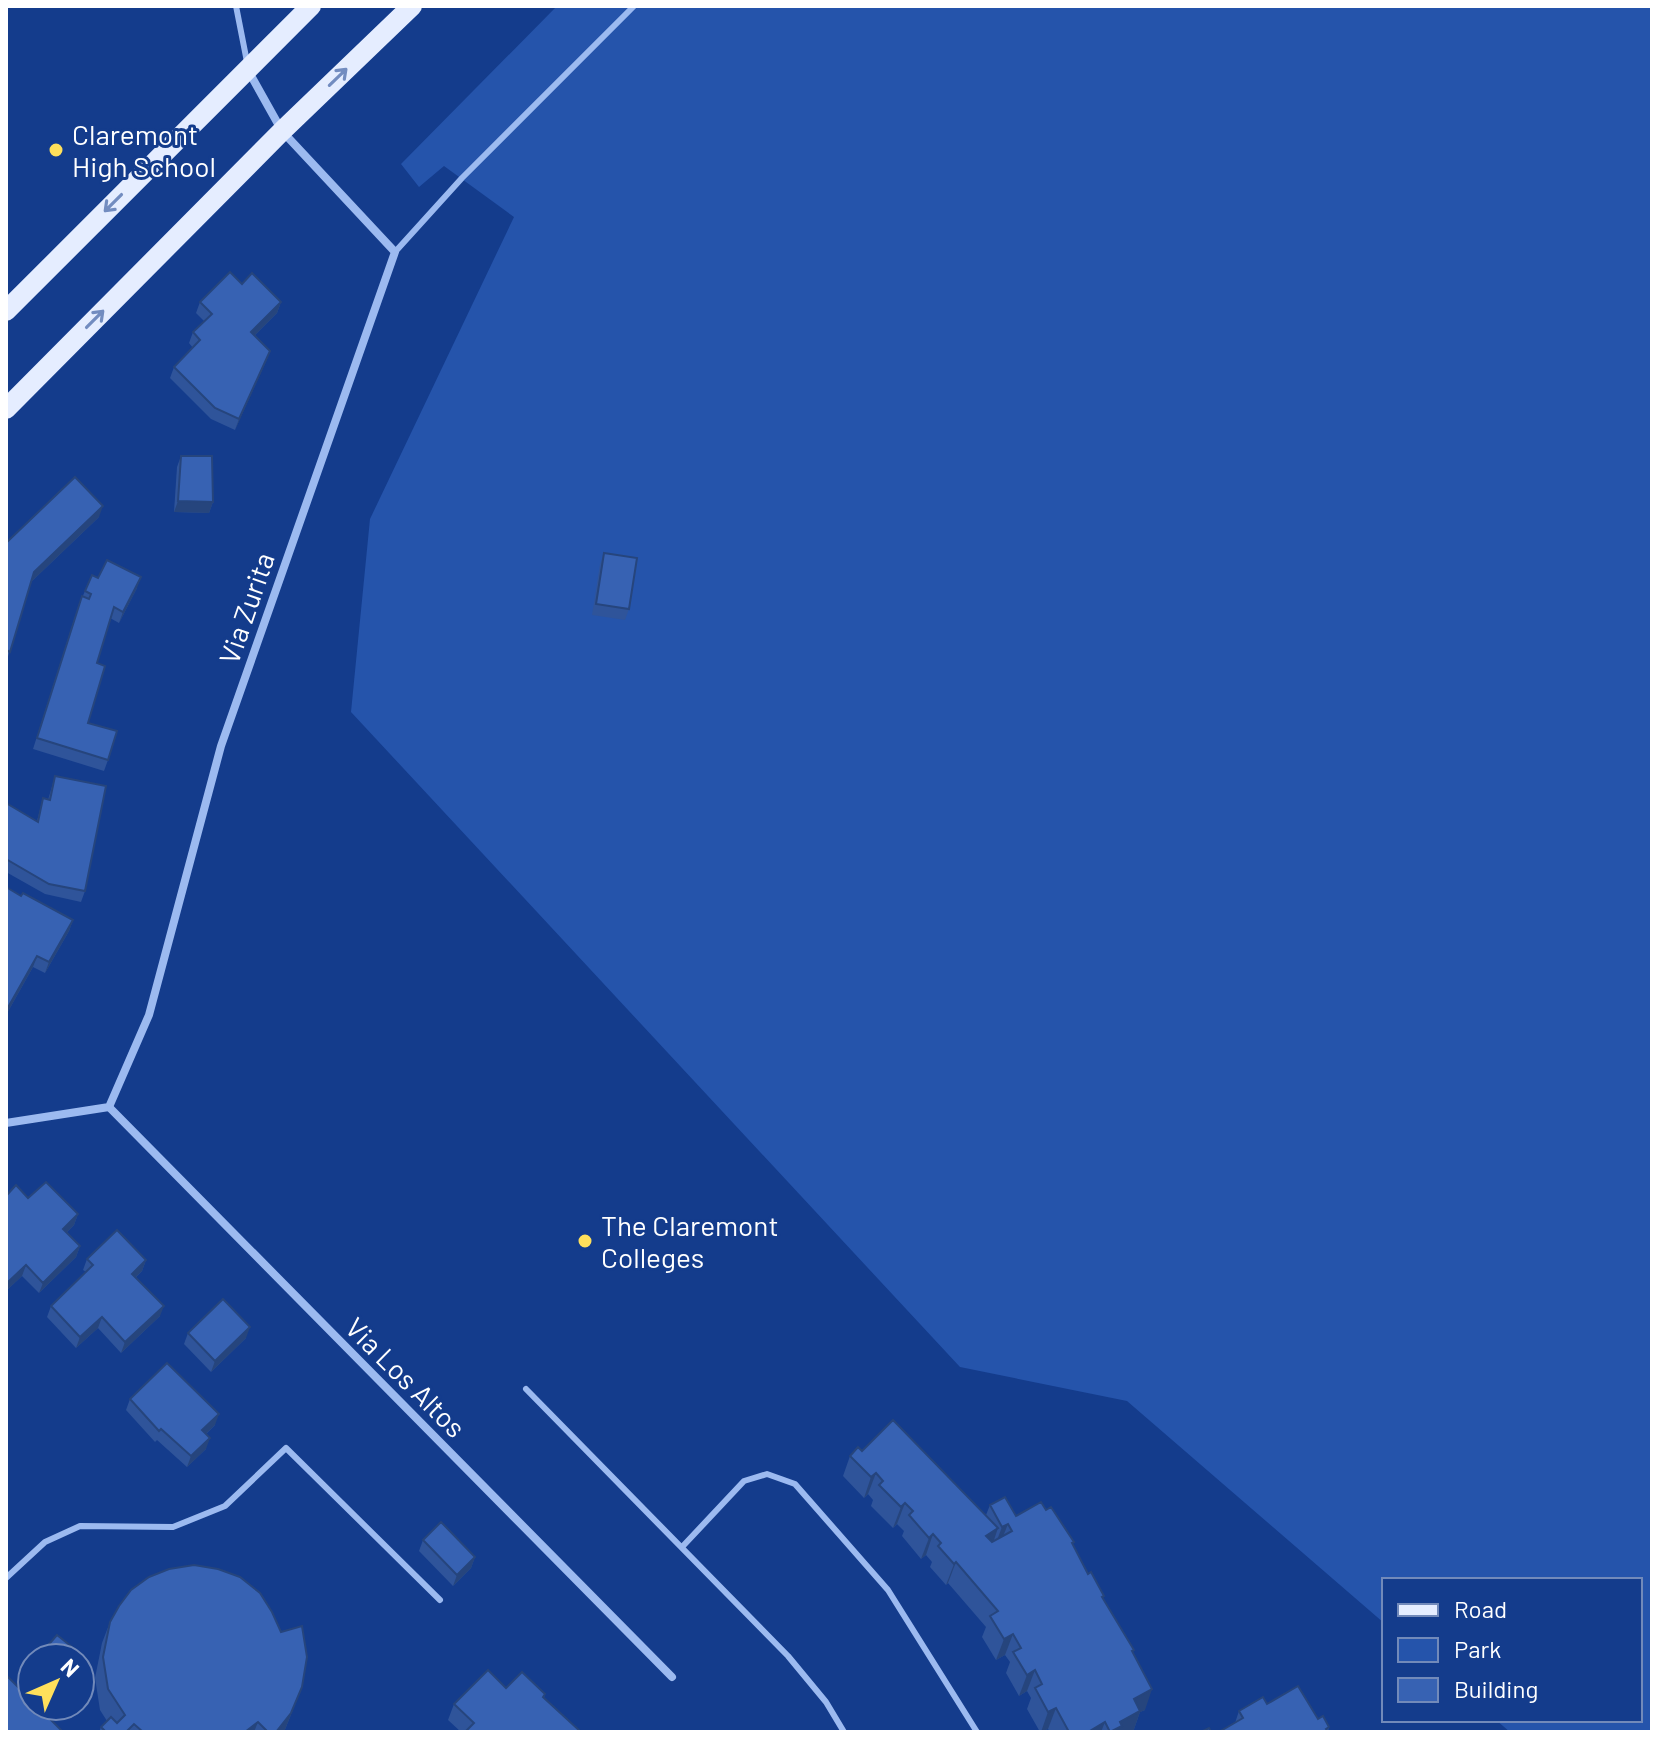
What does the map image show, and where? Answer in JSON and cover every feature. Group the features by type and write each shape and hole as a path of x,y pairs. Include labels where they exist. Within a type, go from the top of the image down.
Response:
{"main road":[{"path":"6,311 311,6"},
{"path":"6,409 282,131 412,6"}],"street":[{"path":"248,69 282,131 395,252"},
{"name":"Via Zurita","path":"109,1107 149,1015 221,746 395,252"},
{"path":"6,1123 109,1107"},
{"name":"Via Los Altos","path":"109,1107 672,1677"}],"lane":[{"path":"236,6 248,69"},
{"path":"395,252 462,178 634,6"},
{"path":"526,1389 788,1656 826,1702 844,1732"},
{"path":"6,1578 45,1542 80,1526 173,1527 225,1506 286,1448 440,1600"},
{"path":"683,1546 744,1481 767,1474 795,1484 888,1590 977,1732"}],"green space":[{"path":"557,6 1652,6 1652,1732 1510,1732 1498,1722 1642,1722 1642,1578 1382,1578 1382,1621 1127,1401 960,1367 351,712 370,519 514,217 444,166 419,187 401,164"}],"building":[{"path":"230,272 242,284 252,273 281,302 251,332 270,351 239,419 215,408 174,367 200,340 193,332 212,314 200,302"},
{"path":"181,456 212,456 213,502 178,501"},
{"path":"75,477 103,506 34,572 10,652 6,650 6,543"},
{"path":"604,553 637,558 629,609 596,604"},
{"path":"107,560 141,577 123,612 114,607 97,663 105,666 88,723 117,731 108,760 37,738 82,596 89,599 91,594 85,591 92,575 98,578"},
{"path":"55,776 106,786 85,891 49,884 6,859 6,803 38,822 43,798 50,800"},
{"path":"6,887 73,920 49,962 37,956 6,1011"},
{"path":"46,1182 78,1214 63,1229 80,1246 43,1283 26,1265 8,1282 6,1196 16,1185 28,1198"},
{"path":"117,1230 146,1260 132,1274 164,1306 125,1342 102,1317 80,1337 51,1306 93,1265 87,1259"},
{"path":"223,1299 250,1327 215,1361 188,1333"},
{"path":"167,1363 219,1414 202,1430 210,1438 191,1456 161,1429 159,1431 130,1399"},
{"path":"893,1420 998,1528 986,1536 992,1542 1012,1531 1008,1524 1002,1527 990,1505 1005,1497 1016,1516 1041,1502 1046,1510 1051,1507 1074,1542 1088,1574 1091,1572 1152,1689 1134,1699 1140,1711 1120,1722 1122,1726 1110,1732 1105,1722 1088,1732 1069,1732 1056,1708 1048,1712 1035,1688 1042,1684 1035,1670 1027,1675 1013,1652 1021,1648 1013,1634 1004,1639 990,1616 998,1611 938,1546 941,1543 933,1534 929,1538 909,1515 913,1511 905,1503 901,1507 879,1485 883,1481 876,1473 871,1477 850,1456 858,1447 862,1451"},
{"path":"441,1522 475,1557 457,1575 423,1540"},
{"path":"194,1565 240,1577 260,1593 281,1632 302,1626 307,1657 302,1687 291,1713 276,1732 268,1732 258,1722 245,1732 143,1732 134,1724 126,1732 106,1732 101,1727 111,1717 117,1723 125,1715 108,1689 103,1657 110,1622 131,1590 149,1577 169,1569"},
{"path":"57,1635 66,1642 51,1642"},
{"path":"488,1670 506,1688 522,1672 545,1694 543,1697 581,1732 465,1732 474,1723 454,1704"},
{"path":"6,1675 16,1685 16,1722 53,1722 63,1732 6,1732"},
{"path":"1298,1686 1318,1719 1323,1716 1329,1727 1326,1729 1328,1732 1219,1732 1243,1718 1239,1711 1263,1697 1267,1704"}],"place":[{"name":"Claremont High School","path":"56,150"},
{"name":"The Claremont Colleges","path":"585,1241"}]}
